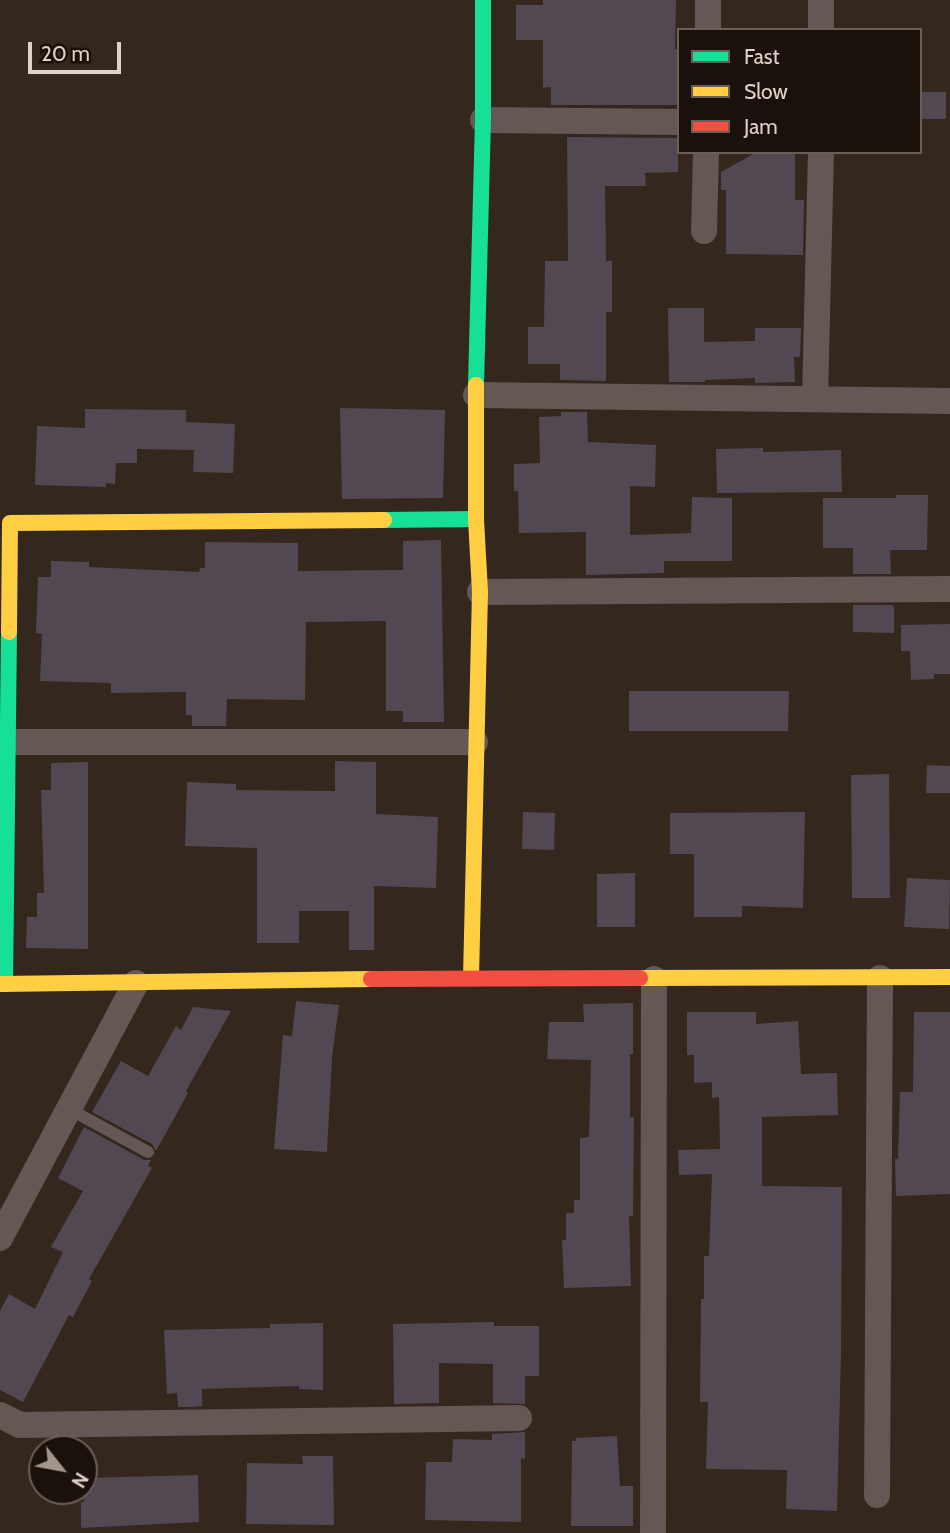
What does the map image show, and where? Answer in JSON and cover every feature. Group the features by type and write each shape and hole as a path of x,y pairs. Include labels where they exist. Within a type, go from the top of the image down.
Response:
{"street":[{"path":"471,978 480,592 476,519 476,395 483,120 483,0"},
{"path":"708,0 708,28"},
{"path":"821,0 821,28"},
{"path":"483,120 677,122"},
{"path":"704,231 706,154"},
{"path":"815,399 821,154"},
{"path":"476,395 950,401"},
{"path":"476,519 10,523 2,984 950,976"},
{"path":"480,592 950,589"},
{"path":"8,742 475,742"},
{"path":"877,1495 880,978"},
{"path":"653,1533 654,979"},
{"path":"0,1238 136,984"},
{"path":"0,1415 20,1425 519,1418"}],"lane":[{"path":"69,1109 148,1152"}],"building":[{"path":"543,0 676,0 677,105 551,105 551,87 543,88 543,40 516,40 516,5 543,5"},
{"path":"922,92 946,92 946,119 922,119"},
{"path":"567,137 677,138 678,172 645,173 646,186 605,186 606,261 612,261 612,312 606,312 606,381 560,380 560,364 528,364 528,327 544,327 545,261 568,261"},
{"path":"753,154 795,154 795,200 804,200 803,255 726,254 726,190 721,190 721,172"},
{"path":"668,308 704,308 704,342 755,341 755,328 801,328 800,357 794,357 795,382 755,383 755,378 669,382"},
{"path":"340,408 445,410 443,498 342,499"},
{"path":"85,409 186,410 186,422 235,424 233,473 193,472 194,450 137,449 137,463 116,463 115,484 106,483 106,487 35,485 37,426 85,428"},
{"path":"561,412 587,412 588,442 656,445 655,487 630,486 630,535 691,533 692,497 732,498 732,561 664,561 664,573 586,575 586,532 519,533 514,464 540,463 539,417 561,416"},
{"path":"763,448 763,452 841,450 842,492 717,493 716,449"},
{"path":"896,495 928,495 927,550 890,550 891,574 853,574 853,548 823,548 823,498 896,498"},
{"path":"441,540 444,722 403,722 403,711 386,711 386,621 306,622 305,700 227,699 226,726 192,726 192,715 186,715 186,692 111,693 111,683 40,681 42,634 36,633 38,577 51,577 51,561 89,562 89,567 199,572 200,568 205,568 205,542 298,543 298,571 403,570 403,541"},
{"path":"853,605 892,605 894,633 853,632"},
{"path":"950,624 950,674 934,674 934,679 911,680 910,651 901,651 901,625"},
{"path":"629,691 789,691 788,731 629,731"},
{"path":"335,761 376,762 376,814 438,817 436,888 374,886 374,950 349,950 349,911 299,911 299,943 257,943 257,848 185,846 187,782 236,784 236,790 335,791"},
{"path":"88,762 88,949 26,948 27,917 37,917 37,893 44,893 41,790 51,790 51,763"},
{"path":"927,765 950,766 950,793 926,793"},
{"path":"889,774 890,898 852,898 851,775"},
{"path":"523,812 555,813 554,850 522,849"},
{"path":"805,812 803,908 742,906 742,917 694,917 694,854 670,854 670,813"},
{"path":"635,873 635,927 597,927 597,874"},
{"path":"907,878 950,880 949,929 904,927"},
{"path":"296,1001 339,1005 332,1057 327,1152 274,1149 283,1035 292,1036"},
{"path":"633,1003 633,1054 630,1054 630,1117 634,1117 633,1216 629,1216 631,1286 564,1288 562,1240 566,1240 566,1213 574,1213 574,1200 580,1200 580,1138 589,1137 591,1060 547,1059 549,1022 584,1022 583,1004"},
{"path":"193,1007 231,1011 156,1151 152,1144 92,1112 121,1061 148,1076 176,1026 181,1030"},
{"path":"687,1012 756,1012 756,1024 798,1021 801,1074 837,1073 838,1115 762,1117 762,1186 842,1187 837,1511 786,1509 787,1470 706,1469 708,1402 700,1402 701,1299 704,1299 704,1256 709,1256 712,1174 679,1175 678,1150 720,1149 719,1097 712,1098 712,1082 694,1083 694,1055 687,1055"},
{"path":"914,1012 950,1012 950,1194 896,1196 895,1159 898,1159 900,1092 913,1092"},
{"path":"84,1127 144,1160 151,1160 148,1166 152,1168 89,1279 92,1281 73,1317 69,1315 23,1402 0,1390 0,1311 9,1294 35,1309 63,1252 51,1247 83,1191 58,1178"},
{"path":"494,1322 494,1326 539,1326 539,1376 525,1376 525,1404 493,1403 493,1364 439,1363 439,1403 394,1404 393,1324"},
{"path":"323,1323 323,1390 299,1389 299,1386 202,1389 202,1406 193,1407 178,1407 177,1393 167,1394 164,1330 270,1328 270,1324"},
{"path":"525,1432 525,1459 521,1458 521,1522 425,1520 426,1462 452,1462 453,1439 492,1440 492,1434"},
{"path":"617,1436 620,1486 633,1486 633,1526 571,1526 572,1441 576,1441 576,1438"},
{"path":"302,1456 333,1456 334,1525 246,1524 247,1463 303,1464"},
{"path":"198,1475 199,1522 81,1528 81,1505 98,1505 98,1478"}],"traffic: fast":[{"path":"476,385 483,120 483,0"},
{"path":"384,520 476,519"},
{"path":"5,984 9,632"}],"traffic: slow":[{"path":"471,978 480,592 476,519 476,385"},
{"path":"9,632 10,523 384,520"},
{"path":"640,978 950,977"},
{"path":"0,984 371,979"}],"traffic: jam":[{"path":"371,979 640,978"}]}
